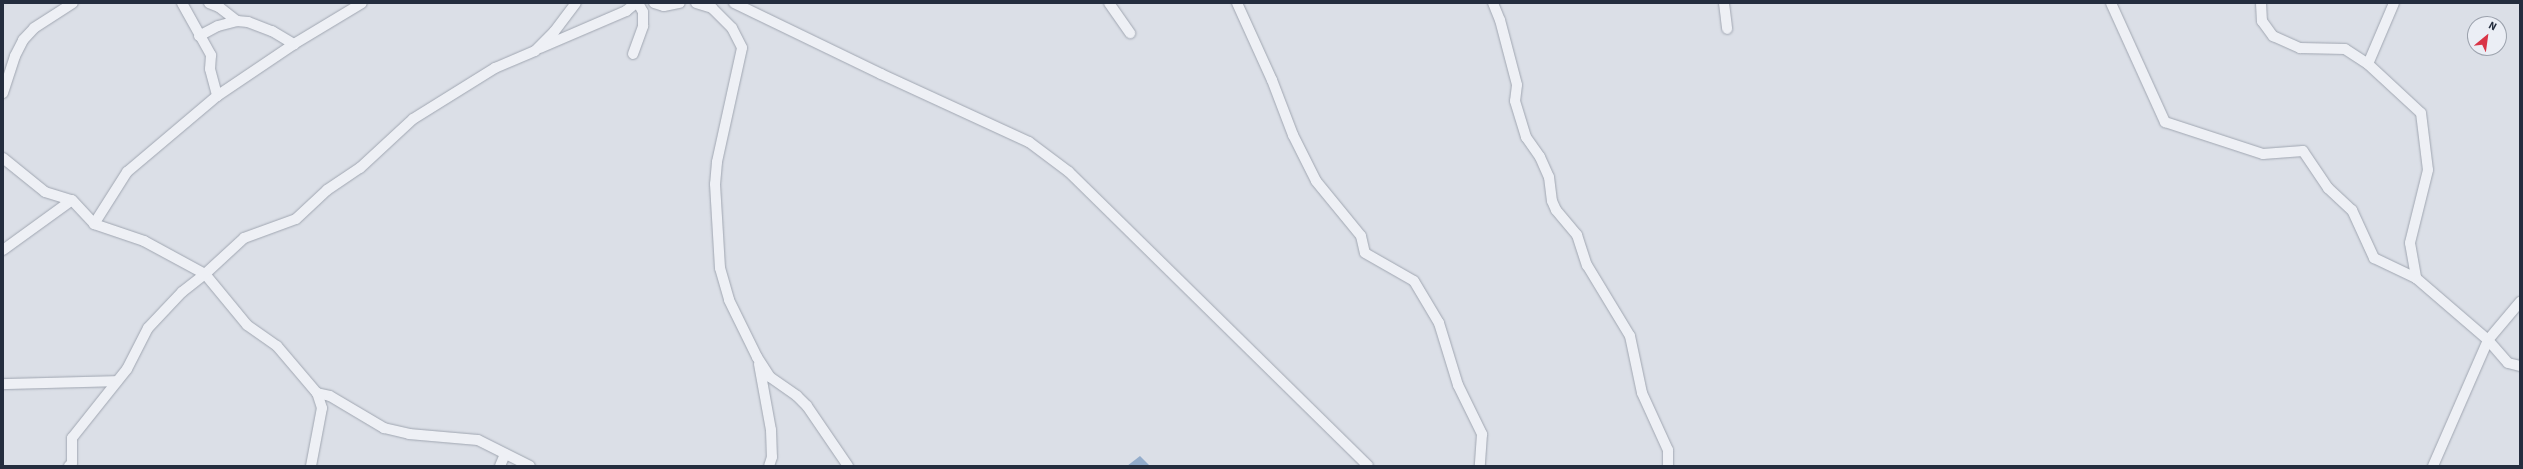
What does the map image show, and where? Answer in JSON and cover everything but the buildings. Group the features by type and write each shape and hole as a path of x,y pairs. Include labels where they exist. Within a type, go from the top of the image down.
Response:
{"street":[{"path":"3,94 15,56 23,40 34,28 73,3"},
{"path":"182,3 199,36 211,55 210,69 217,96"},
{"path":"209,3 219,7 237,21"},
{"path":"94,224 127,172 217,96 294,44 362,3"},
{"path":"535,51 554,32 576,3"},
{"path":"654,3 664,6 680,3"},
{"path":"696,3 712,8 732,28 742,48 717,162 715,184 720,268 729,300 757,357 770,376 797,396 807,406 848,466"},
{"path":"734,3 881,74 1029,142 1069,172 1368,466"},
{"path":"1110,3 1130,33"},
{"path":"1237,3 1272,80 1293,135 1316,181 1361,236 1365,253 1414,281 1439,323 1458,385 1482,434 1480,466"},
{"path":"1493,3 1500,20 1517,85 1515,102 1526,138 1540,157 1549,177 1552,200 1556,210 1577,235 1587,264 1630,336 1642,393 1668,450 1668,466"},
{"path":"1724,3 1727,29"},
{"path":"2111,3 2165,122 2262,154 2303,151 2328,188 2352,210 2374,258 2416,278 2488,340 2508,363 2520,366"},
{"path":"2261,3 2262,21 2273,36 2300,48 2345,48 2368,64 2420,113 2428,170 2410,243 2416,278"},
{"path":"2368,64 2394,3"},
{"path":"69,466 72,463 72,438 127,369 148,328 182,292 205,274 244,238 296,219 327,190 360,168 413,119 495,68 634,5 643,26 633,54"},
{"path":"199,36 218,26 237,21 260,25 294,44"},
{"path":"3,158 45,192 72,200 94,224 144,240 205,274 247,325 277,346 317,393 322,408 311,466"},
{"path":"3,250 72,200"},
{"path":"2433,466 2488,340 2520,302"},
{"path":"757,357 764,383 771,430 772,457 769,466"},
{"path":"3,384 117,381"},
{"path":"317,393 330,396 384,428 409,434 478,440 530,466"},
{"path":"500,466 505,454"},
{"path":"505,454 506,466"}],"water":[{"path":"1140,456 1150,466 1127,466"}]}
